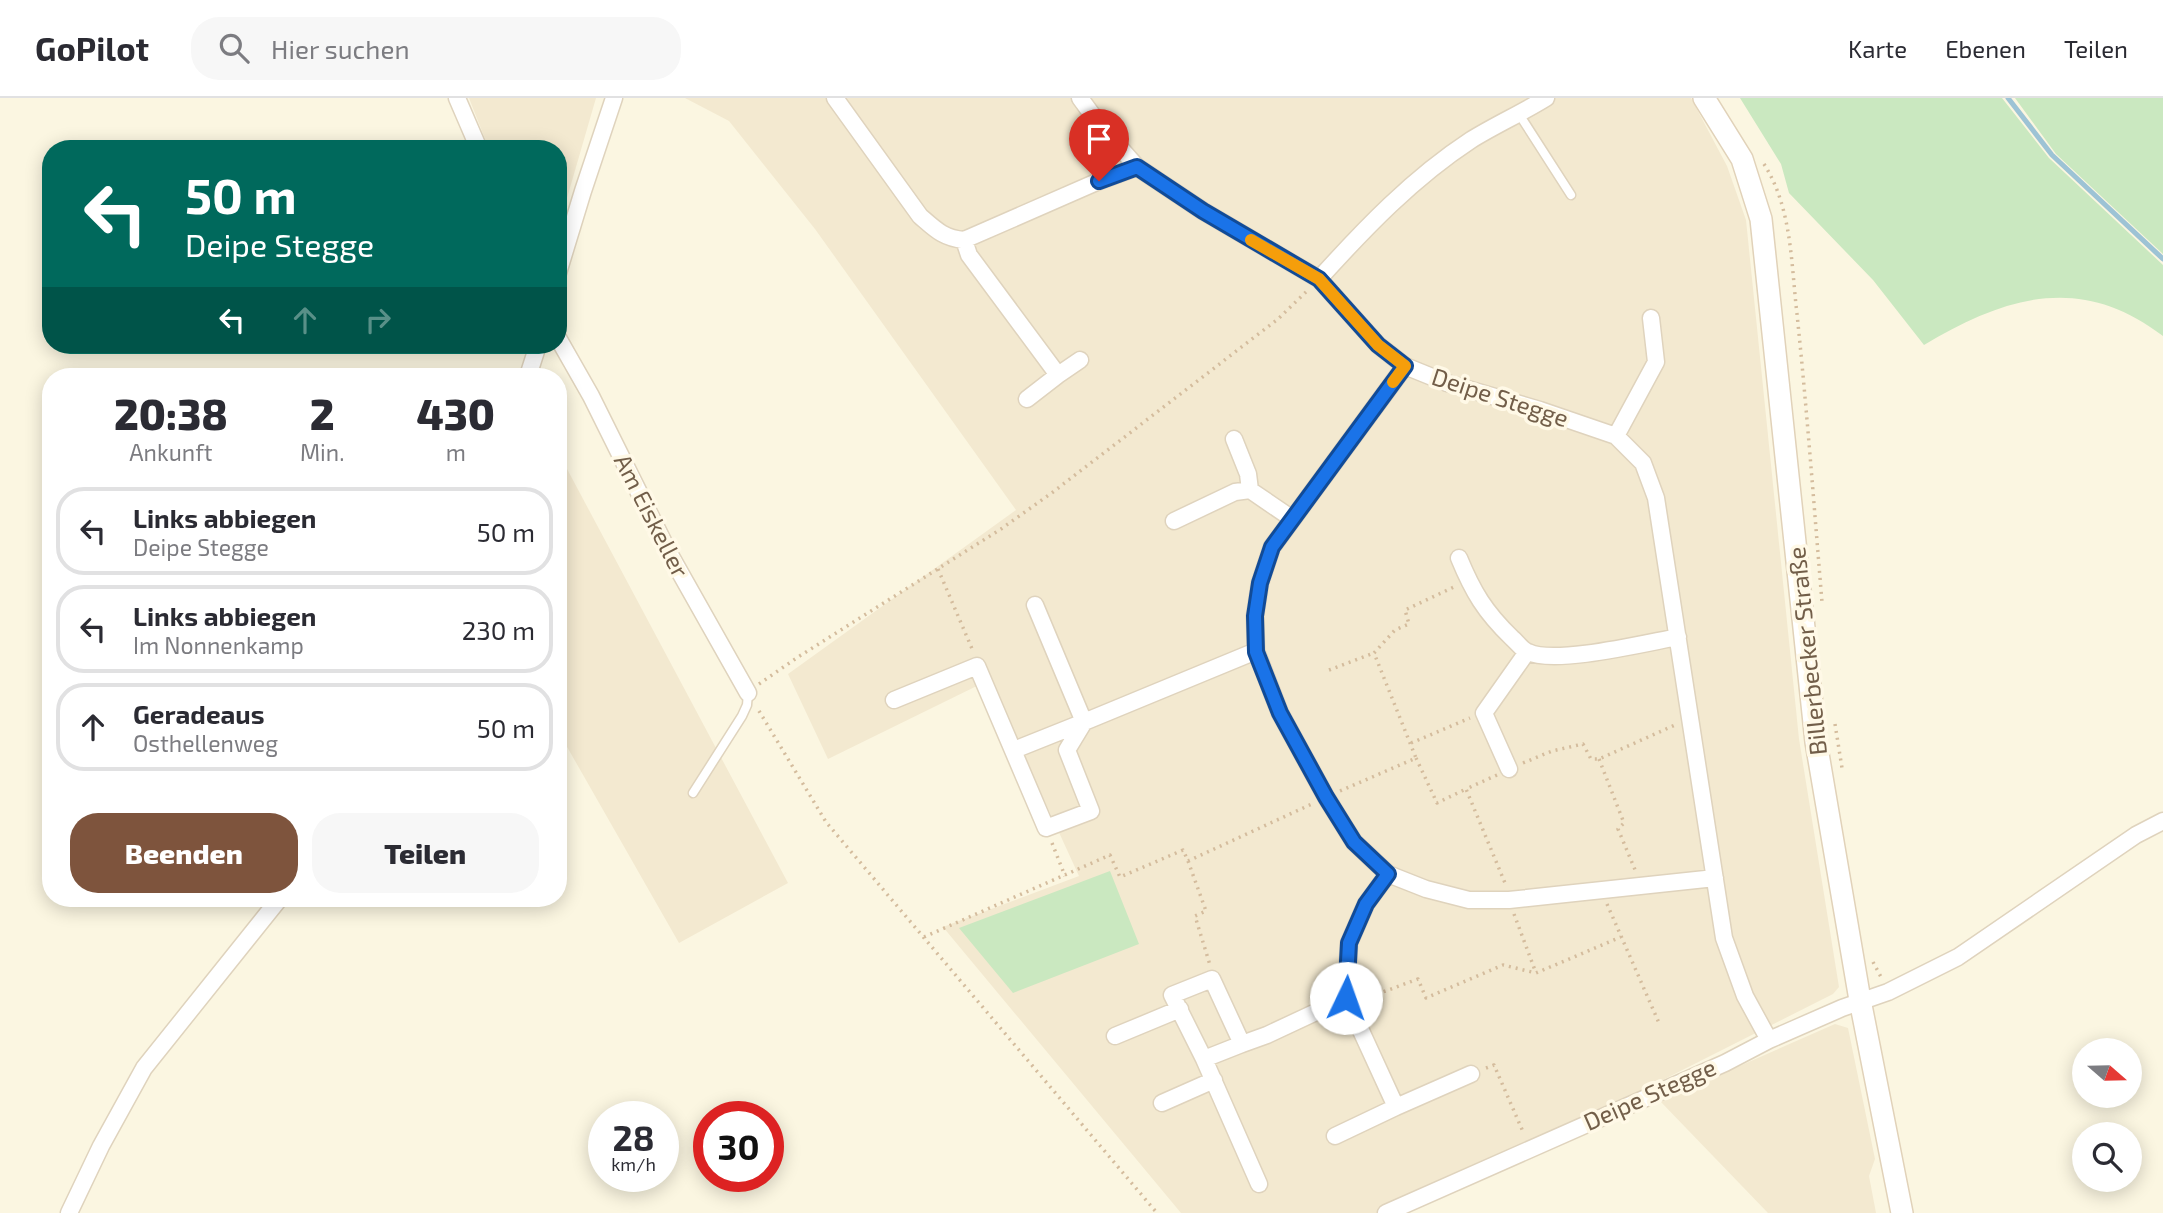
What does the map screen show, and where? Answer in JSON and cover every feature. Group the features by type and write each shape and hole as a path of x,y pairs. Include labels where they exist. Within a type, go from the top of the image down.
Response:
{"main road":[{"name":"Billerbecker Straße","path":"1704,98 1742,159 1761,219 1816,742 1860,1000 1902,1213"}],"street":[{"path":"457,98 475,140"},
{"path":"567,243 614,98"},
{"path":"835,98 920,216 950,239 964,240 1137,167"},
{"path":"1080,98 1137,167 1203,211 1319,279 1378,345 1405,366"},
{"path":"1319,279 1368,226 1416,181 1471,140 1546,98"},
{"path":"964,240 969,255 1058,376"},
{"path":"1616,436 1656,362 1651,318"},
{"name":"Am Eiskeller","path":"567,354 668,553 748,693"},
{"path":"1027,399 1080,360"},
{"name":"Deipe Stegge","path":"1715,878 1509,901 1469,900 1426,889 1388,874 1354,842 1326,797 1280,713 1256,652 1255,616 1260,583 1272,547 1405,366 1447,383 1616,436 1643,463 1657,498 1689,719 1715,878 1724,938 1745,996 1769,1040"},
{"path":"1234,439 1248,474 1250,490"},
{"path":"1174,522 1234,492 1250,490 1292,518"},
{"path":"1459,558 1479,601 1527,652 1552,657 1678,638"},
{"path":"1035,605 1084,722"},
{"path":"1014,750 1256,652"},
{"path":"1509,769 1484,713 1527,652"},
{"path":"894,700 977,666 1046,828 1091,811 1067,750 1084,722"},
{"name":"Deipe Stegge","path":"1386,1213 1725,1063 1769,1040 1860,1000 1888,992 1958,957 2136,835 2163,821"},
{"path":"1388,874 1366,904 1349,943 1346,998 1396,1107"},
{"path":"69,1213 101,1146 144,1068 273,907"},
{"path":"1242,1044 1212,979 1172,995 1214,1080 1259,1184"},
{"path":"1204,1059 1267,1035 1346,998"},
{"path":"1115,1035 1180,1009"},
{"path":"1335,1136 1471,1074"},
{"path":"1162,1103 1214,1080"}],"lane":[{"path":"1519,114 1571,195"},
{"path":"693,793 742,716 748,693"}],"path":[{"path":"1763,162 1779,191 1786,216 1803,369 1822,602"},
{"path":"1157,1213 826,822 748,693 798,657 938,569 1053,492 1278,318 1319,279"},
{"path":"938,569 977,666"},
{"path":"1329,670 1374,653 1395,631 1409,624 1405,610 1468,580"},
{"path":"1374,653 1437,803 1552,751 1583,744 1591,759 1600,759 1689,719"},
{"path":"1411,743 1484,713"},
{"path":"1835,724 1843,778"},
{"path":"1188,861 1416,758"},
{"path":"1600,759 1624,823 1618,829 1642,887"},
{"path":"1466,789 1504,877 1509,901 1536,973"},
{"path":"1046,828 1065,876"},
{"path":"924,937 1110,855 1120,877 1183,850 1206,911 1195,916 1209,959 1212,979"},
{"path":"1601,889 1659,1023"},
{"path":"1346,998 1362,1000 1418,979 1426,998 1503,965 1536,973 1621,937"},
{"path":"1869,953 1888,992"},
{"path":"1471,1074 1494,1065 1530,1148"}],"shaded area":[{"path":"469,98 596,98 567,198 567,140 485,140"},
{"path":"685,98 1691,98 1727,166 1746,220 1799,739 1839,987 1833,994 1625,1099 1377,1213 1181,1213 943,927 1079,876 989,680 828,759 788,674 1016,510 815,229 729,121"},
{"path":"567,469 788,883 679,943 567,747"},
{"path":"1835,1024 1848,1028 1875,1159 1869,1176 1876,1213 1768,1213 1660,1101"}],"green space":[{"path":"1740,98 2002,98 2049,158 2163,265 2163,336 2133,316 2103,304 2073,298 2043,298 1984,314 1924,345 1873,280 1789,193 1781,164"},
{"path":"2015,98 2163,98 2163,254 2056,154"},
{"path":"1110,871 1139,944 1013,993 959,928"}],"waterway":[{"path":"2008,98 2052,155 2163,259"}],"slow traffic":[{"path":"1251,240 1319,279 1378,345 1405,366 1393,382"}],"route":[{"path":"1099,181 1137,167 1203,211 1319,279 1378,345 1405,366 1272,547 1260,583 1255,616 1256,652 1280,713 1354,842 1388,874 1366,904 1349,943 1346,998"}]}
